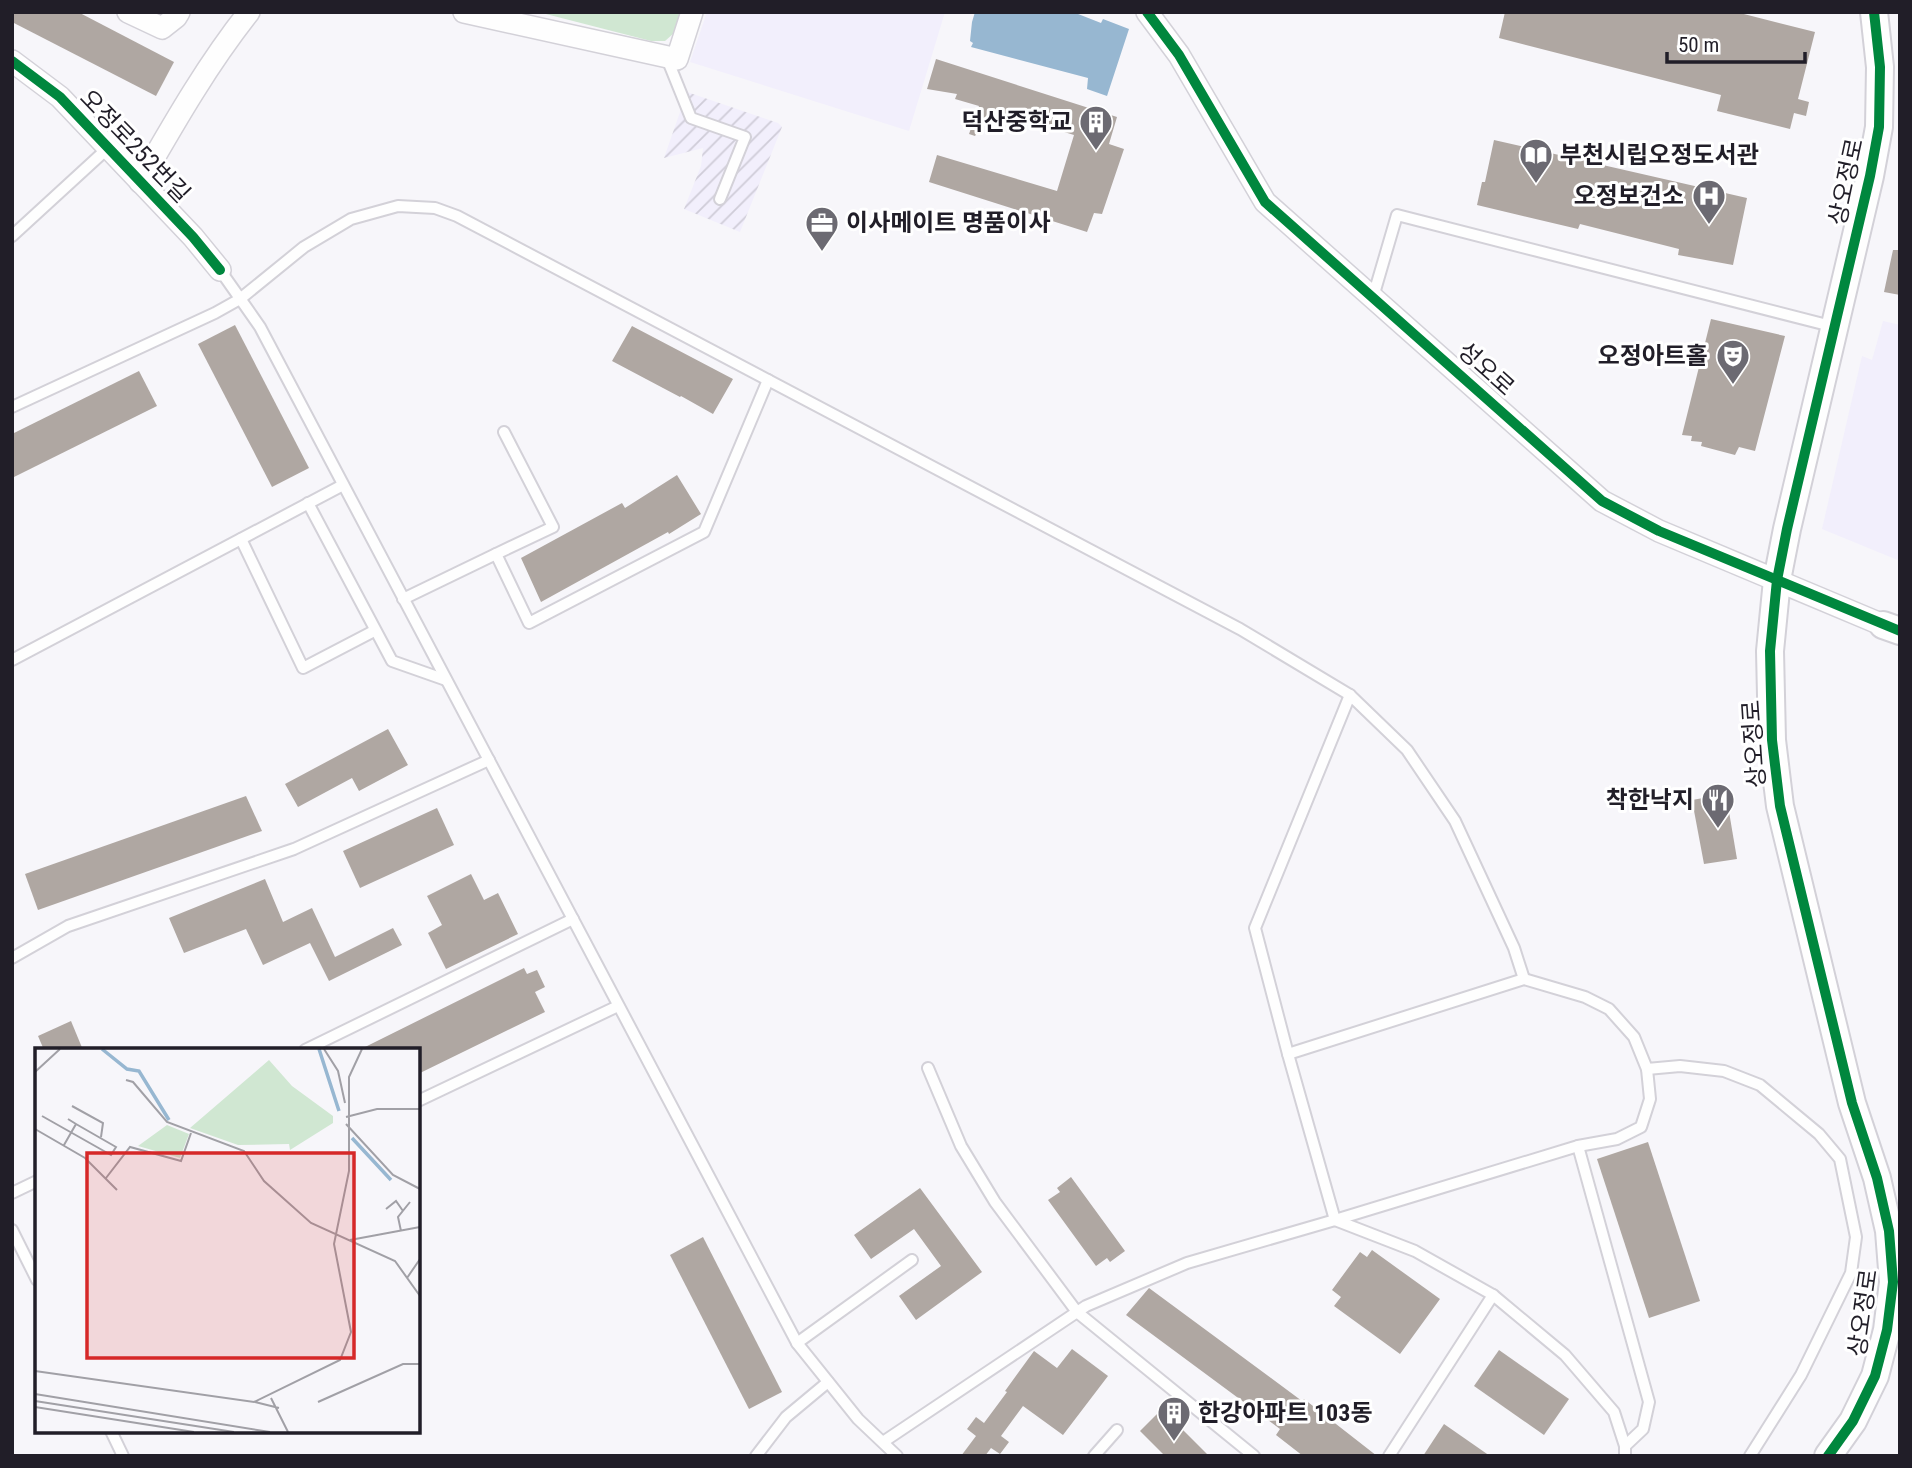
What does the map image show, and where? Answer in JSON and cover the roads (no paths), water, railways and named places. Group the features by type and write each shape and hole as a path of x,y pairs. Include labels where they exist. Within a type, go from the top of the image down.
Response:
{"street":[{"path":"128,12 162,28 180,12"},
{"name":"오정로252번길","path":"140,181 191,94 249,12"},
{"path":"464,12 677,59 692,12"},
{"name":"성오로","path":"1147,12 1179,55 1265,202 1602,501 1659,531 1894,626"},
{"name":"상오정로","path":"1828,1456 1853,1421 1875,1376 1887,1330 1893,1282 1889,1231 1877,1178 1852,1103 1780,806 1772,740 1770,663 1777,580 1879,127 1880,67 1874,12"},
{"name":"오정로252번길","path":"12,61 60,97 193,237 220,270"}],"lane":[{"path":"666,56 691,118 745,137 720,199"},
{"name":"오정로252번길","path":"12,236 108,148"},
{"path":"12,407 215,313 240,299 304,247 351,219 398,206 435,208 457,216 1240,629 1350,695 1407,750 1455,821 1514,948 1524,979"},
{"path":"1373,297 1397,215 1835,327"},
{"path":"220,270 260,327 797,1343 858,1419 897,1456"},
{"path":"496,554 529,624 704,531 768,380"},
{"path":"403,599 553,527 504,432"},
{"path":"12,660 343,485"},
{"path":"308,503 392,661 446,680"},
{"path":"241,539 303,668 374,631"},
{"path":"1335,1220 1255,928 1350,695"},
{"path":"12,958 68,926 294,849 489,760"},
{"path":"312,1048 573,919"},
{"path":"883,1442 1086,1306 1187,1263 1578,1146 1617,1139 1642,1127 1650,1099 1647,1069 1634,1037 1609,1009 1585,997 1524,979 1288,1055"},
{"path":"420,1100 618,1006"},
{"path":"1647,1069 1680,1066 1724,1071 1760,1085 1819,1134 1840,1159 1856,1237 1851,1273 1801,1375 1750,1456"},
{"path":"928,1068 961,1146 995,1202 1077,1312 1254,1456"},
{"path":"1578,1146 1649,1402 1643,1429 1625,1451"},
{"path":"12,1193 35,1182"},
{"path":"1335,1220 1415,1251 1493,1295 1564,1355 1606,1402 1614,1412 1625,1451"},
{"path":"12,1230 35,1276"},
{"path":"797,1343 912,1260"},
{"path":"1389,1456 1493,1295"},
{"path":"756,1456 786,1417 828,1382"},
{"path":"1094,1456 1117,1430"},
{"path":"112,1433 123,1456"}],"water":[{"path":"975,12 1073,12 1101,23 1103,19 1129,29 1107,96 1087,89 1088,78 971,47"}],"place":[{"name":"덕산중학교","path":"1096,152"},
{"name":"부천시립오정도서관","path":"1536,185"},
{"name":"오정보건소","path":"1709,226"},
{"name":"이사메이트 명품이사","path":"822,253"},
{"name":"오정아트홀","path":"1733,386"},
{"name":"착한낙지","path":"1718,830"},
{"name":"한강아파트 103동","path":"1174,1443"}]}
